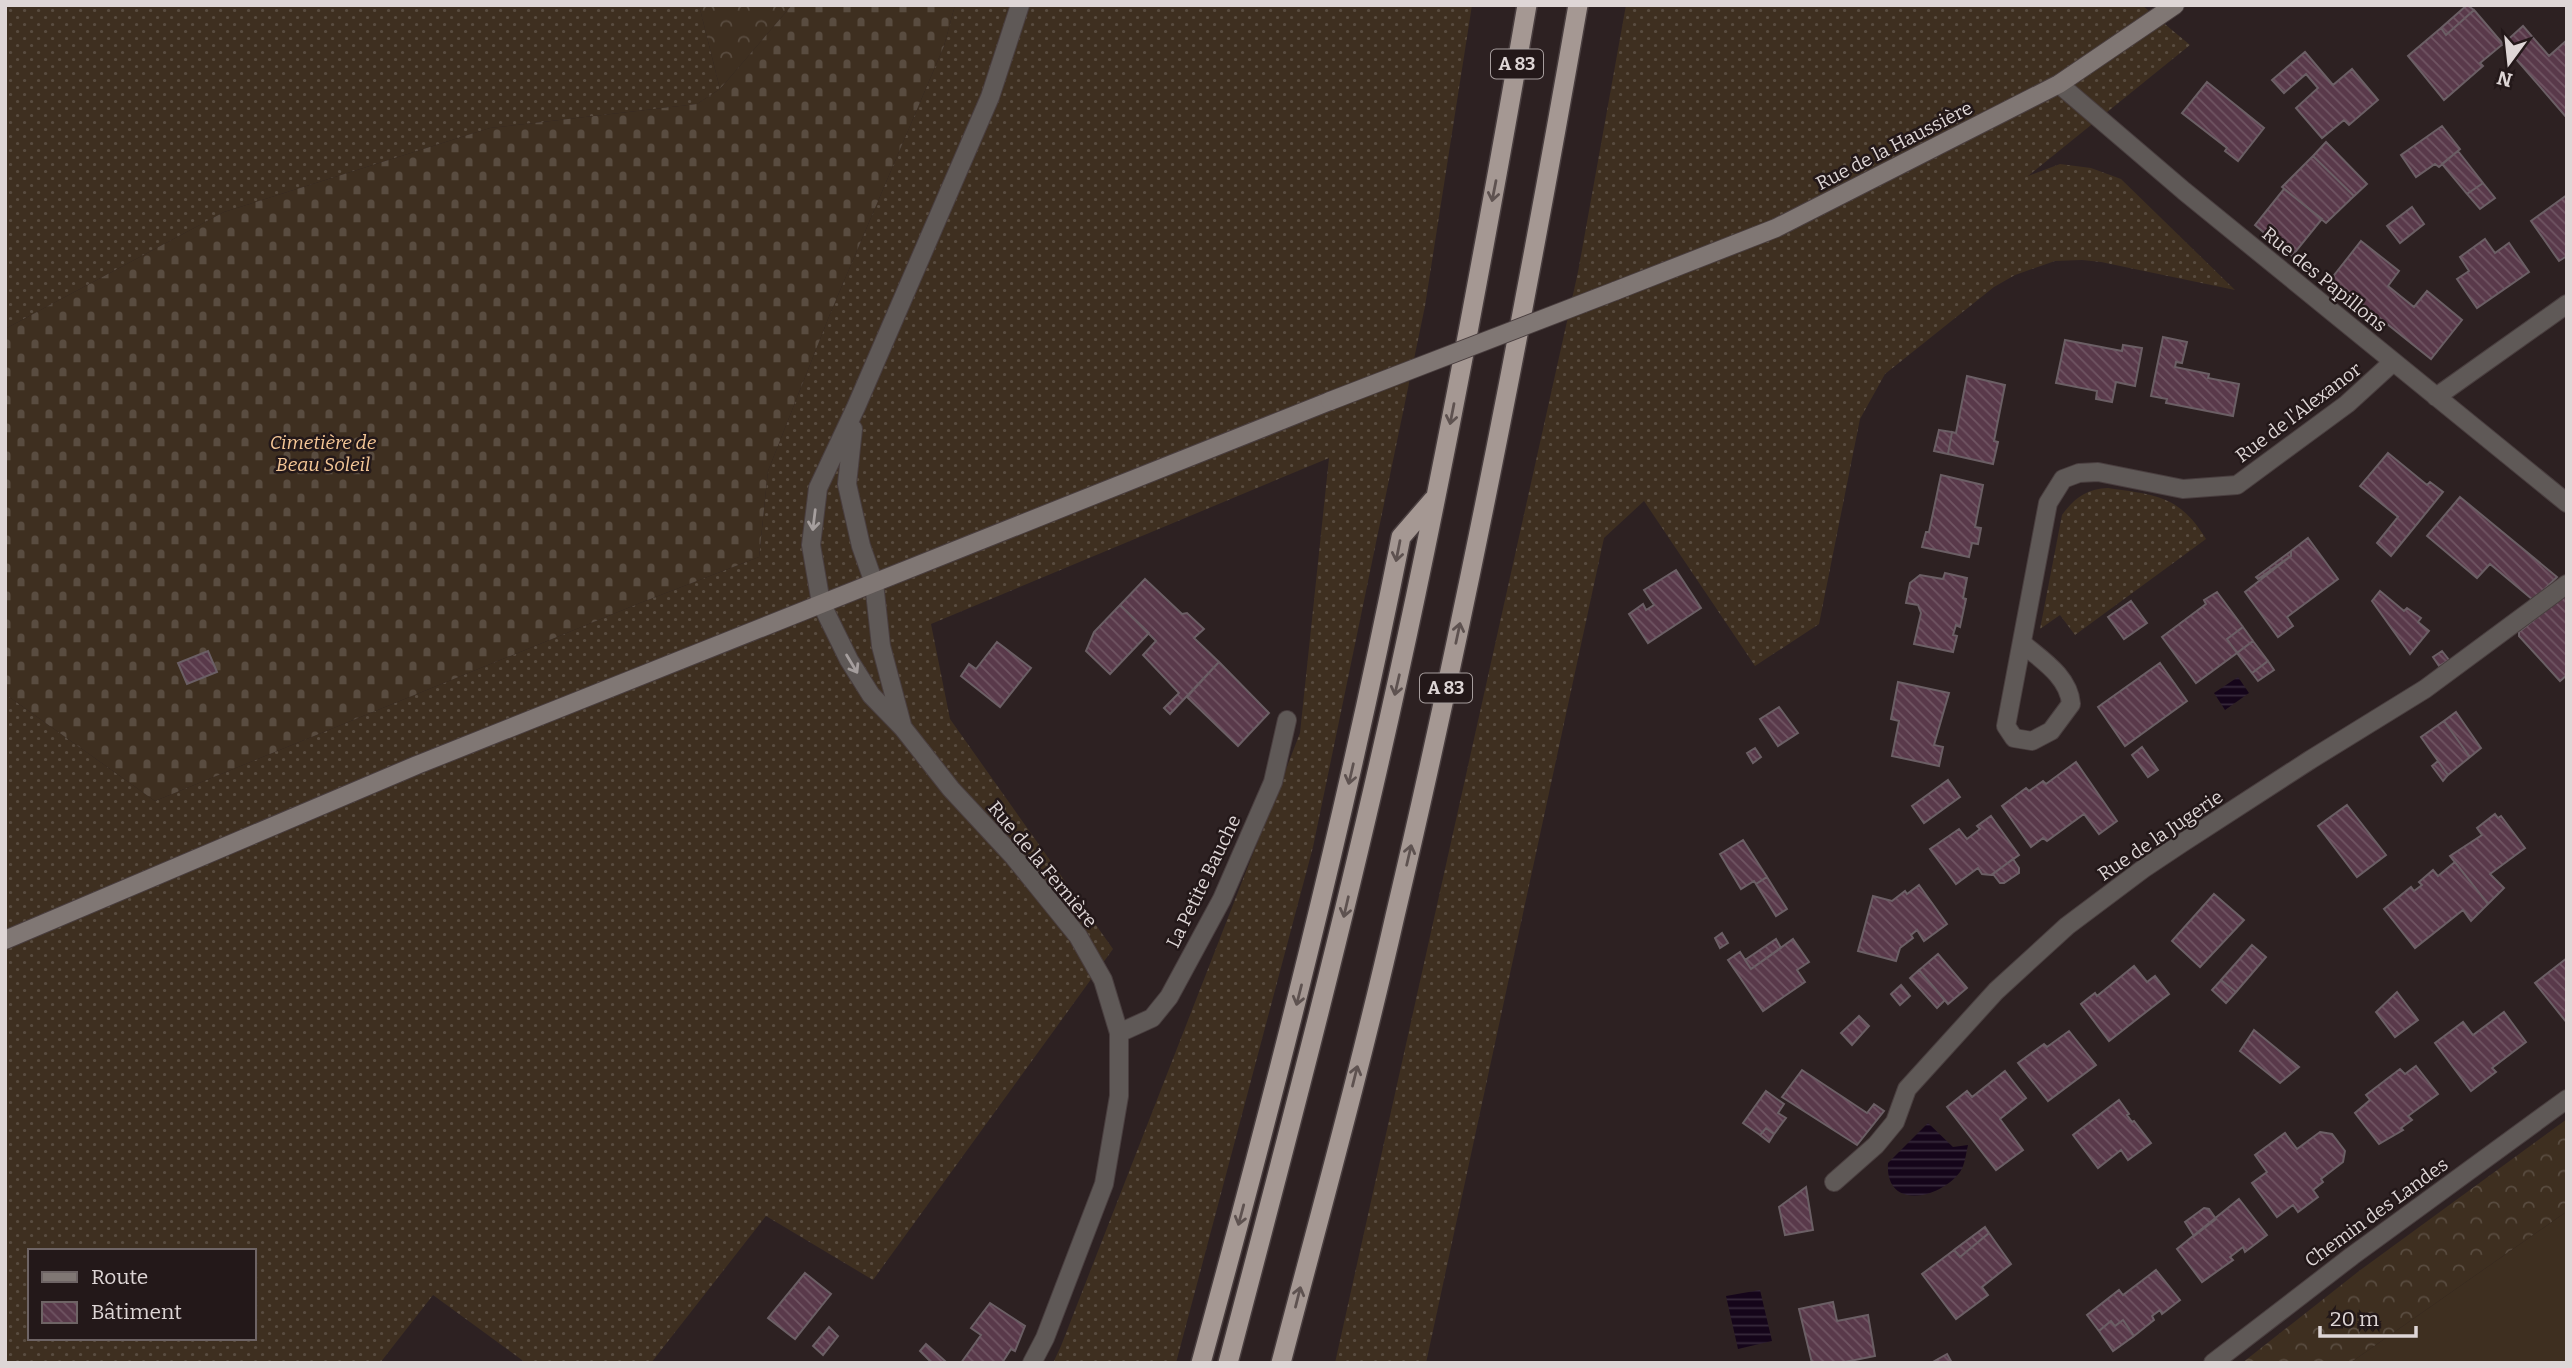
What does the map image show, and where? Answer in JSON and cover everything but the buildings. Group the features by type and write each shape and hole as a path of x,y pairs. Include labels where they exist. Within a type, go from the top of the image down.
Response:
{"highway":[{"name":"A 83","path":"1228,1363 1310,1052 1399,677 1436,496 1527,5"},
{"name":"A 83","path":"1281,1363 1395,918 1447,684 1543,205 1578,5"},
{"path":"1201,1363 1300,993 1338,834 1401,537 1436,496"}],"main road":[{"name":"Rue de la Haussière","path":"5,940 416,765 1330,401 1776,228 2059,84 2175,5"}],"street":[{"path":"856,407 990,97 1020,5"},
{"name":"Rue des Papillons","path":"2059,84 2184,191 2567,503"},
{"path":"2436,397 2567,304"},
{"name":"Rue de l'Alexanor","path":"2022,644 2065,682 2071,694 2071,704 2051,731 2032,741 2014,738 2006,726 2008,705 2048,503 2063,479 2079,473 2098,472 2183,489 2237,485 2347,404 2393,362"},
{"name":"Rue de la Fernière","path":"856,407 847,484 861,546 874,583 881,646 903,728"},
{"name":"Rue de la Fernière","path":"856,407 818,488 811,545 821,603 849,660 871,695 903,728 951,789 1014,857 1078,936 1104,980 1119,1033 1119,1096 1104,1184 1045,1338 1032,1363"},
{"name":"Rue de la Jugerie","path":"1834,1182 1876,1145 1895,1122 1907,1089 1942,1050 1996,991 2067,926 2172,850 2425,689 2567,584"},
{"name":"La Petite Bauche","path":"1119,1033 1152,1018 1168,997 1222,900 1273,782 1287,720"},
{"name":"Chemin des Landes","path":"2213,1363 2342,1263 2567,1099"}],"green space":[{"path":"5,5 696,5 700,9 720,89 697,104 490,128 224,212 5,329"},
{"path":"696,5 792,5 720,89 700,9"},
{"name":"Cimetière de Beau Soleil","path":"792,5 955,5 944,46 830,314 768,471 759,557 155,801 5,694 5,329 224,212 490,128 697,104 720,89"},
{"path":"955,5 1472,5 1425,306 1313,847 1176,1363 1053,1363 1300,733 1329,458 931,624 950,719 1113,949 873,1280 766,1216 651,1363 526,1363 433,1295 380,1363 5,1363 5,694 155,801 759,557 768,471 830,314 944,46"},
{"path":"1626,5 2142,5 2190,45 2028,176 2060,164 2091,168 2121,179 2235,290 2082,260 2055,261 2015,275 1994,287 1885,374 1860,419 1819,624 1755,666 1644,501 1604,538 1426,1363 1335,1363 1578,272"},
{"path":"2108,488 2153,496 2176,505 2196,524 2206,539 2075,635 2060,615 2040,629 2062,515 2082,495"},
{"path":"2567,1119 2566,1212 2350,1363 2242,1363 2359,1271"},
{"path":"2566,1212 2567,1363 2350,1363"}],"shaded area":[{"path":"2238,677 2249,693 2225,710 2214,693"},
{"path":"1928,1123 1953,1147 1968,1145 1963,1166 1951,1181 1940,1189 1915,1196 1904,1194 1895,1188 1889,1178 1888,1163"},
{"path":"1760,1290 1772,1341 1738,1349 1726,1296"}]}
